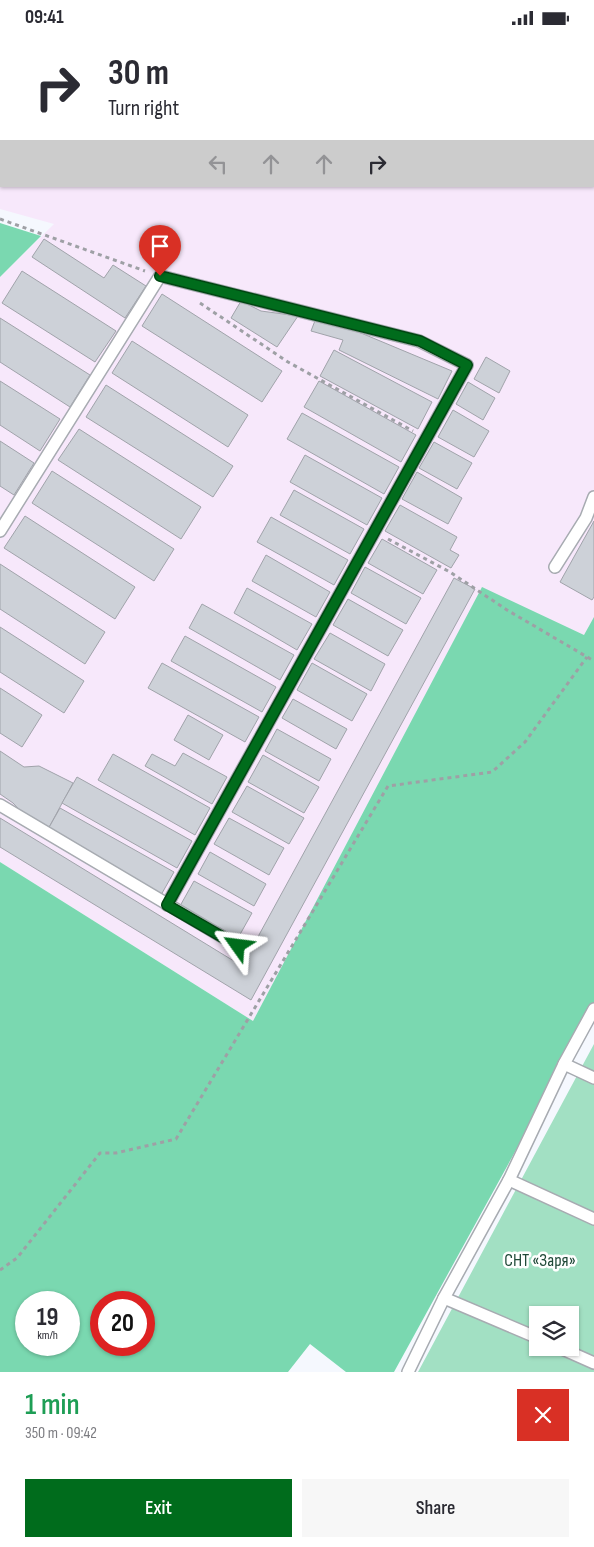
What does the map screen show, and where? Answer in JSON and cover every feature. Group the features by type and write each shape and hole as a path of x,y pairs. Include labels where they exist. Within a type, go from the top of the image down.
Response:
{"lane":[{"path":"0,531 160,276 420,341 467,365 167,905"},
{"path":"555,567 586,518 594,497"},
{"path":"0,805 238,946"},
{"path":"408,1372 444,1298 509,1181 564,1064 594,1009"},
{"path":"564,1064 594,1078"},
{"path":"509,1181 594,1219"},
{"path":"444,1298 529,1334"},
{"path":"578,1356 594,1363"}],"path":[{"path":"0,219 160,276"},
{"path":"192,298 288,363 427,438"},
{"path":"375,531 450,572 507,609 594,661"},
{"path":"0,1270 17,1259 100,1153 116,1153 176,1139 388,786 492,773 525,742 587,657"}],"shaded area":[{"path":"0,187 594,187 594,640 482,588 253,1021 0,862 0,277 54,224 0,209"}],"green space":[{"path":"0,223 41,236 0,277"},
{"path":"482,587 584,635 594,617 594,1008 394,1372 346,1372 310,1344 288,1372 0,1372 0,862 253,1021"},
{"name":"СНТ «Заря»","path":"594,1044 594,1372 418,1372"}],"building":[{"path":"44,239 104,278 113,265 146,286 125,318 32,257"},
{"path":"22,271 116,331 95,362 2,303"},
{"path":"162,294 282,371 262,402 142,326"},
{"path":"241,301 261,311 298,316 277,347 231,318"},
{"path":"0,318 90,375 70,407 0,362"},
{"path":"316,318 349,328 452,371 438,399 339,350 343,340 311,331"},
{"path":"132,341 248,415 228,447 112,373"},
{"path":"334,350 432,402 418,429 320,376"},
{"path":"486,357 510,371 499,393 474,379"},
{"path":"0,381 60,419 40,451 0,425"},
{"path":"319,381 416,435 401,462 304,407"},
{"path":"468,382 495,398 483,420 456,404"},
{"path":"106,385 233,466 213,497 86,417"},
{"path":"453,410 489,431 474,457 438,437"},
{"path":"302,413 399,467 384,494 287,439"},
{"path":"79,429 201,507 181,539 58,460"},
{"path":"0,441 34,463 14,495 0,486"},
{"path":"434,442 472,463 457,489 419,468"},
{"path":"305,455 382,498 367,525 290,482"},
{"path":"52,471 174,549 154,581 32,503"},
{"path":"417,472 462,498 448,524 402,499"},
{"path":"294,490 364,529 350,554 280,515"},
{"path":"400,505 457,537 450,550 459,555 451,568 385,531"},
{"path":"25,516 135,587 115,619 4,548"},
{"path":"271,517 348,560 334,585 257,542"},
{"path":"594,521 594,597 592,600 560,582"},
{"path":"382,539 437,570 423,594 368,563"},
{"path":"266,555 330,592 316,617 252,581"},
{"path":"0,564 105,632 85,664 0,609"},
{"path":"365,567 421,598 406,624 351,593"},
{"path":"454,578 475,589 251,1000 0,847 0,818 242,966"},
{"path":"247,588 312,624 297,650 234,613"},
{"path":"348,599 403,630 388,656 333,625"},
{"path":"202,604 294,655 280,680 189,628"},
{"path":"0,627 84,681 64,713 0,672"},
{"path":"330,633 385,664 371,691 314,659"},
{"path":"185,636 276,687 262,712 171,661"},
{"path":"162,663 259,717 245,742 148,688"},
{"path":"312,663 367,694 352,721 297,690"},
{"path":"0,688 42,715 22,747 0,733"},
{"path":"293,699 347,729 336,749 282,718"},
{"path":"188,715 223,735 209,760 174,740"},
{"path":"277,729 331,759 319,781 265,751"},
{"path":"0,751 24,767 39,766 73,783 47,831 32,823 13,803 0,794"},
{"path":"183,753 227,777 212,804 145,766 152,754 175,766"},
{"path":"113,754 210,808 195,835 98,780"},
{"path":"263,755 319,787 304,813 248,782"},
{"path":"77,777 192,841 177,868 62,803"},
{"path":"247,786 304,818 289,844 232,812"},
{"path":"60,808 174,872 161,895 47,831"},
{"path":"229,818 284,848 269,875 214,844"},
{"path":"210,852 266,884 254,906 198,874"},
{"path":"194,881 252,913 238,938 180,906"}],"route":[{"path":"160,276 420,341 467,365 167,905 238,946"}]}
